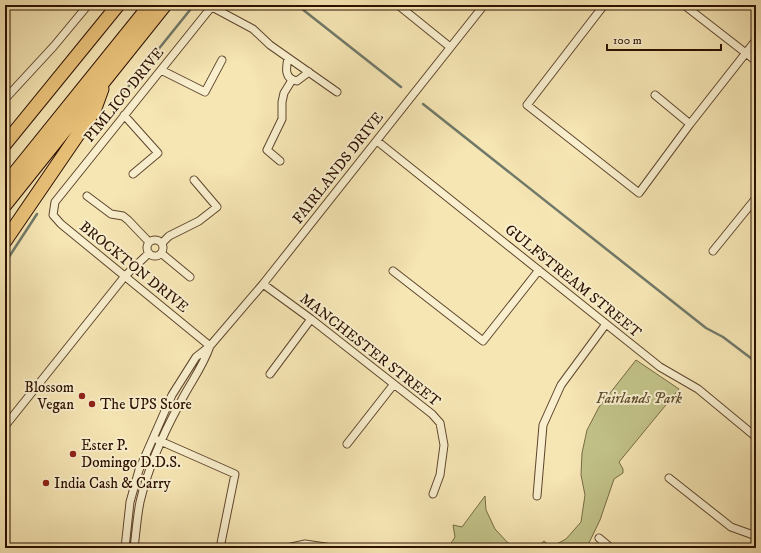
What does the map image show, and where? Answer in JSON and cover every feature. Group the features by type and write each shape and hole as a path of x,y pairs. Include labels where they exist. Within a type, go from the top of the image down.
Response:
{"highway":[{"path":"5,144 118,5"},
{"path":"5,185 150,5"},
{"path":"5,206 165,5"},
{"path":"5,241 94,111 105,80"},
{"path":"5,130 34,108"}],"street":[{"path":"5,99 54,46 88,5"},
{"path":"398,5 450,47"},
{"name":"FAIRLANDS DRIVE","path":"125,548 132,496 139,470 172,395 196,357 210,346 263,284 484,5"},
{"path":"604,5 527,105 639,193 690,124 756,40"},
{"path":"684,5 745,54 756,61"},
{"path":"212,6 253,29 270,45 337,92"},
{"name":"PIMLICO DRIVE","path":"55,202 212,6"},
{"path":"288,58 286,69 288,76 292,80 297,81 309,72"},
{"path":"161,70 205,92 222,60"},
{"path":"280,161 267,150 282,119 282,102 284,94 292,80"},
{"path":"655,95 690,124"},
{"path":"124,115 158,153 133,174"},
{"name":"GULFSTREAM STREET","path":"376,141 660,367 698,389 756,437"},
{"path":"162,243 169,236 199,221 217,207 194,180"},
{"path":"87,196 111,214 123,216 149,242"},
{"path":"713,251 756,198"},
{"name":"BROCKTON DRIVE","path":"55,202 53,215 61,224 210,346"},
{"path":"149,242 157,240 162,243"},
{"path":"149,242 147,249 149,253 155,256 161,253 163,248 162,243"},
{"path":"5,426 126,276 149,253"},
{"path":"161,253 190,277"},
{"path":"393,271 483,341 539,270"},
{"name":"MANCHESTER STREET","path":"263,284 311,319 394,384 432,414 440,423 444,445 440,475 433,494"},
{"path":"270,374 311,319"},
{"path":"538,496 543,425 561,385 606,324"},
{"name":"FAIRLANDS DRIVE","path":"134,548 140,503 148,474 180,402 205,361 210,346"},
{"path":"347,444 394,384"},
{"path":"153,437 235,474 220,548"},
{"path":"669,478 730,528 756,536"},
{"path":"598,538 611,548"},
{"path":"287,548 305,544 332,548"}],"green space":[{"name":"Fairlands Park","path":"636,360 679,389 619,462 623,469 623,473 614,479 600,520 587,547 536,548 544,541 551,547 566,539 581,522 585,495 581,475 582,453 587,430 599,407"},
{"path":"485,496 486,510 495,529 508,543 524,548 448,548 455,537 453,525 462,527"}],"waterway":[{"path":"120,97 194,5"},
{"path":"297,5 401,87"},
{"path":"423,104 706,328 723,337 756,362"},
{"path":"5,263 37,214"}],"place":[{"name":"Blossom Vegan","path":"82,396"},
{"name":"The UPS Store","path":"92,404"},
{"name":"Ester P. Domingo D.D.S.","path":"73,454"},
{"name":"India Cash & Carry","path":"46,483"}]}
